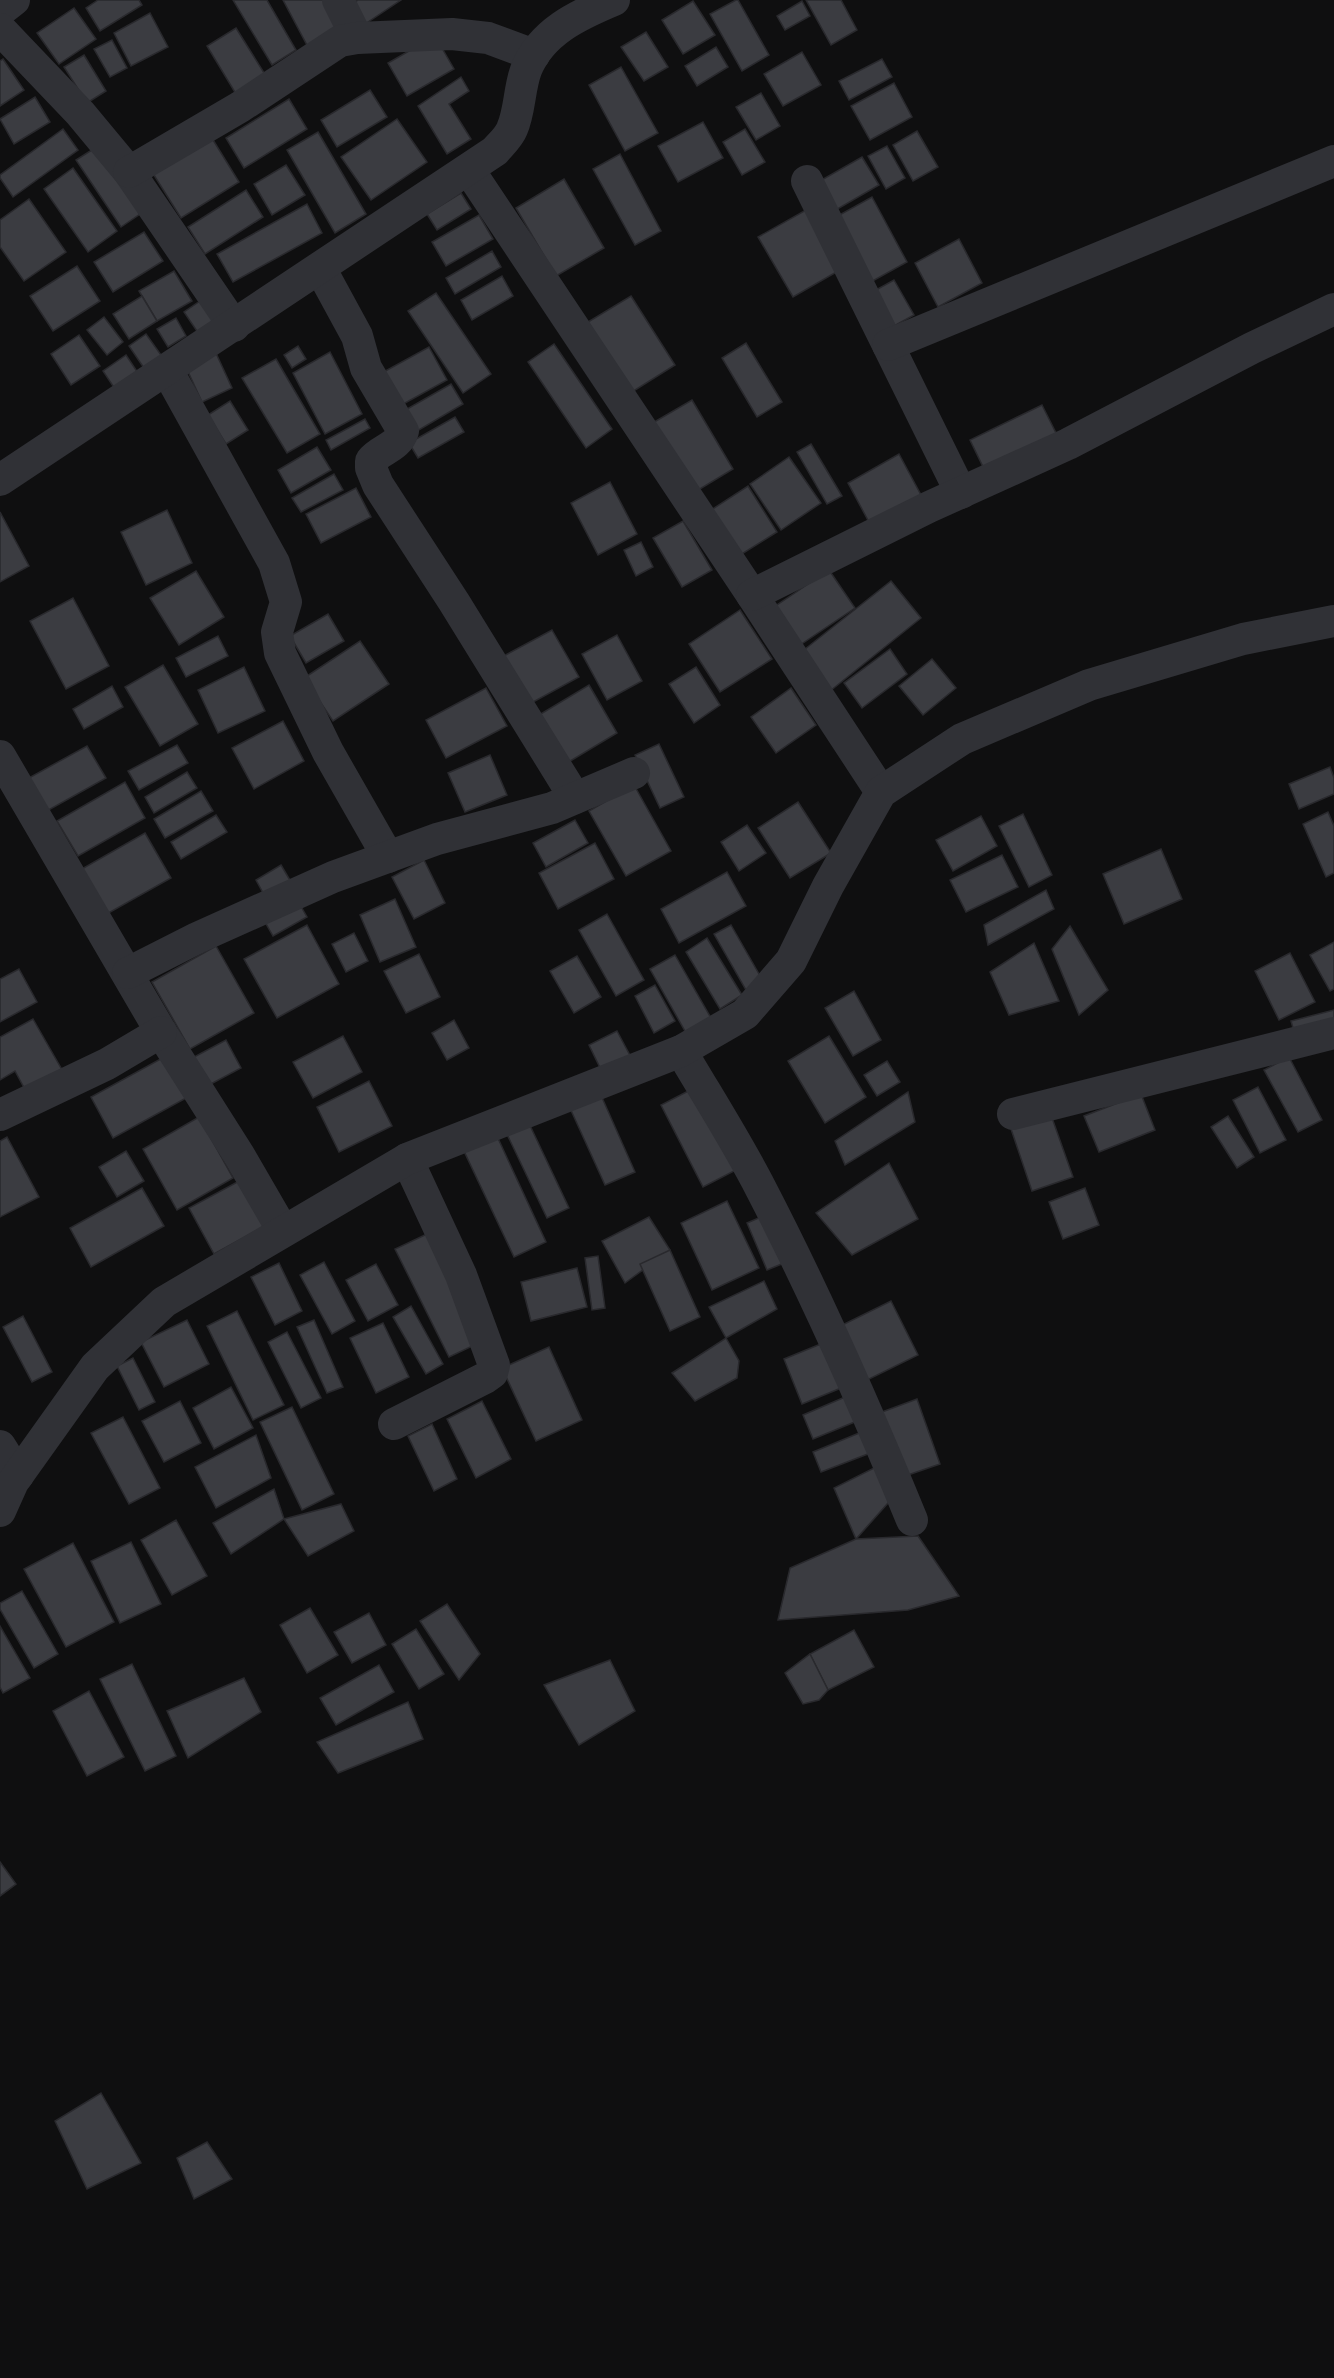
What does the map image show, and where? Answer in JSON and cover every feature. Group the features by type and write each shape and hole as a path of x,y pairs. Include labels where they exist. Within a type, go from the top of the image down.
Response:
{"street":[{"path":"0,11 14,0"},
{"path":"338,0 357,38"},
{"path":"0,480 495,151 512,129 526,71 534,55 554,31 585,12 614,0"},
{"path":"0,29 80,113 129,172 234,326"},
{"path":"129,172 240,107 340,41 357,38 452,34 488,38 534,55"},
{"path":"888,345 1334,161"},
{"path":"469,170 881,792"},
{"path":"807,182 961,493"},
{"path":"320,268 357,336 366,368 403,431 392,447 375,455 370,461 378,484 575,798"},
{"path":"752,594 1068,444 1252,348 1334,309"},
{"path":"167,370 274,563 286,602 277,632 280,653 328,752 388,857"},
{"path":"0,1511 18,1475 95,1367 164,1302 408,1159 681,1051 745,1014 791,961 828,886 881,792 962,739 1089,686 1243,639 1334,621"},
{"path":"0,756 161,1032 239,1155 283,1231"},
{"path":"128,973 263,907 333,877 437,839 531,814 634,773"},
{"path":"0,1115 107,1064 161,1032"},
{"path":"1013,1114 1334,1033"},
{"path":"681,1051 760,1188 817,1301 871,1419 912,1520"},
{"path":"394,1424 485,1378 492,1373 494,1365 461,1275 408,1159"},
{"path":"0,1446 18,1475"}],"building":[{"path":"98,0 139,0 142,5 100,31 86,8"},
{"path":"233,0 267,0 296,50 272,65"},
{"path":"283,0 325,0 341,29 308,47"},
{"path":"358,0 401,0 365,24 351,4"},
{"path":"736,0 769,55 742,71 710,14"},
{"path":"806,0 841,0 857,30 831,45"},
{"path":"693,1 715,35 683,54 662,20"},
{"path":"802,1 810,16 785,30 777,16"},
{"path":"74,8 96,39 59,64 37,33"},
{"path":"150,13 168,47 131,66 114,33"},
{"path":"236,28 266,76 236,94 207,46"},
{"path":"646,32 668,67 644,81 621,47"},
{"path":"435,36 454,69 407,96 388,63"},
{"path":"112,40 127,68 110,77 94,49"},
{"path":"716,47 728,67 697,86 685,66"},
{"path":"802,52 821,85 783,106 764,74"},
{"path":"84,55 106,91 87,103 64,67"},
{"path":"3,59 24,90 0,106 0,61"},
{"path":"882,59 892,77 849,100 839,81"},
{"path":"621,67 658,133 625,151 589,85"},
{"path":"461,77 469,91 449,104 471,139 447,154 418,106"},
{"path":"894,83 912,117 870,140 851,106"},
{"path":"370,90 387,117 337,147 321,120"},
{"path":"761,93 780,126 756,140 736,107"},
{"path":"35,97 50,122 14,144 0,119"},
{"path":"289,99 307,129 244,168 226,138"},
{"path":"397,119 427,162 371,200 341,157"},
{"path":"703,122 723,158 678,182 658,146"},
{"path":"63,129 78,150 13,197 0,175"},
{"path":"745,129 765,162 742,175 723,142"},
{"path":"917,131 938,167 913,181 893,145"},
{"path":"318,132 366,214 335,233 287,150"},
{"path":"210,135 239,182 181,218 152,172"},
{"path":"98,146 143,212 121,227 76,160"},
{"path":"887,146 905,178 886,189 868,156"},
{"path":"620,154 661,231 635,245 593,169"},
{"path":"862,157 879,185 834,211 818,182"},
{"path":"286,165 305,195 272,215 254,184"},
{"path":"73,168 117,231 88,252 44,189"},
{"path":"564,179 604,248 556,276 516,208"},
{"path":"246,190 263,217 205,254 188,227"},
{"path":"461,193 471,209 437,230 427,214"},
{"path":"872,197 907,262 869,283 834,218"},
{"path":"29,199 66,252 24,281 0,247 0,220"},
{"path":"307,204 322,233 233,282 217,254"},
{"path":"806,210 840,270 793,297 758,237"},
{"path":"479,215 493,239 446,266 432,242"},
{"path":"144,232 163,261 113,292 94,262"},
{"path":"959,239 982,283 938,307 915,263"},
{"path":"492,251 501,267 455,294 446,278"},
{"path":"77,266 100,301 53,331 30,296"},
{"path":"174,271 192,301 157,321 139,291"},
{"path":"502,276 513,296 472,320 461,300"},
{"path":"894,280 914,315 894,326 874,291"},
{"path":"436,293 491,374 463,393 408,311"},
{"path":"142,296 157,321 129,339 113,314"},
{"path":"631,296 675,365 632,392 588,322"},
{"path":"203,299 223,326 203,340 184,312"},
{"path":"104,317 123,342 107,355 87,330"},
{"path":"176,318 186,336 168,347 157,329"},
{"path":"146,334 166,362 148,374 129,346"},
{"path":"79,335 100,366 71,385 51,354"},
{"path":"746,343 782,402 757,417 722,358"},
{"path":"554,344 612,429 586,448 528,362"},
{"path":"298,346 306,359 292,368 284,355"},
{"path":"429,347 447,380 396,408 378,375"},
{"path":"215,351 232,388 202,402 185,365"},
{"path":"330,352 362,414 325,434 293,373"},
{"path":"126,355 140,376 117,392 103,371"},
{"path":"276,359 320,434 287,453 242,378"},
{"path":"451,384 463,404 412,434 400,413"},
{"path":"692,400 733,469 690,495 649,425"},
{"path":"230,401 248,430 226,444 208,415"},
{"path":"1042,405 1059,439 987,475 970,440"},
{"path":"455,417 464,432 418,458 409,443"},
{"path":"365,419 370,428 331,450 326,440"},
{"path":"811,444 842,496 827,504 797,452"},
{"path":"317,447 331,470 291,493 278,470"},
{"path":"899,454 921,495 870,524 848,483"},
{"path":"789,457 821,503 781,530 750,484"},
{"path":"334,474 343,490 301,512 292,498"},
{"path":"610,482 637,534 598,555 571,503"},
{"path":"748,486 777,532 737,557 708,512"},
{"path":"356,488 371,517 321,543 306,514"},
{"path":"167,510 192,563 146,585 121,532"},
{"path":"0,512 29,566 0,582"},
{"path":"683,521 712,570 682,587 653,538"},
{"path":"641,542 653,567 636,576 624,550"},
{"path":"829,570 855,608 797,647 771,609"},
{"path":"196,571 224,617 179,645 150,598"},
{"path":"891,581 921,618 830,691 800,653"},
{"path":"73,598 109,666 66,689 30,621"},
{"path":"740,610 772,659 720,692 689,644"},
{"path":"328,614 344,641 306,663 290,636"},
{"path":"552,630 579,677 524,707 498,659"},
{"path":"617,635 642,681 607,700 582,654"},
{"path":"218,636 228,656 186,677 176,658"},
{"path":"360,641 389,684 333,721 304,678"},
{"path":"890,649 907,674 862,708 844,683"},
{"path":"932,659 956,688 923,715 899,686"},
{"path":"163,665 198,724 160,746 125,687"},
{"path":"244,667 265,711 218,733 198,690"},
{"path":"696,667 720,705 694,723 669,684"},
{"path":"589,685 617,733 567,763 539,715"},
{"path":"112,686 123,707 84,729 73,709"},
{"path":"486,688 507,726 446,758 426,720"},
{"path":"791,688 816,725 776,753 751,717"},
{"path":"283,721 304,761 254,789 232,748"},
{"path":"659,744 684,797 660,808 635,755"},
{"path":"177,745 188,763 139,790 128,771"},
{"path":"87,746 106,778 45,812 27,779"},
{"path":"490,755 507,795 465,812 448,773"},
{"path":"1330,767 1334,778 1334,794 1299,809 1289,784"},
{"path":"187,772 197,788 154,813 145,797"},
{"path":"125,782 145,818 78,856 57,821"},
{"path":"634,785 671,851 626,876 589,811"},
{"path":"201,791 213,811 165,838 154,819"},
{"path":"798,802 831,853 790,878 758,828"},
{"path":"1328,812 1334,826 1334,873 1326,877 1303,824"},
{"path":"1023,814 1052,875 1029,887 999,826"},
{"path":"216,815 227,832 181,859 171,842"},
{"path":"981,816 997,846 953,871 936,840"},
{"path":"575,820 588,843 546,867 533,843"},
{"path":"747,825 766,853 739,871 721,842"},
{"path":"145,833 171,878 105,915 80,870"},
{"path":"595,843 614,879 558,909 539,873"},
{"path":"1161,849 1182,899 1124,924 1103,874"},
{"path":"1002,855 1018,887 966,912 950,880"},
{"path":"424,860 445,903 414,919 392,877"},
{"path":"281,865 294,887 268,902 256,880"},
{"path":"727,872 746,906 679,943 661,909"},
{"path":"1046,890 1054,909 988,945 984,925"},
{"path":"395,899 416,947 380,962 360,915"},
{"path":"299,903 307,917 273,936 265,922"},
{"path":"607,914 644,980 616,996 579,930"},
{"path":"307,925 339,984 277,1018 244,959"},
{"path":"731,925 763,981 746,990 714,934"},
{"path":"1070,926 1108,990 1079,1015 1052,949"},
{"path":"354,933 368,961 346,972 332,944"},
{"path":"707,938 742,995 720,1009 686,952"},
{"path":"1334,942 1334,989 1330,991 1310,955"},
{"path":"1034,943 1059,1001 1009,1015 990,972"},
{"path":"216,946 254,1013 190,1049 152,982"},
{"path":"1290,953 1315,1002 1279,1020 1255,971"},
{"path":"419,954 440,997 406,1013 384,971"},
{"path":"675,955 715,1025 690,1040 650,969"},
{"path":"577,956 601,997 574,1013 550,971"},
{"path":"19,969 37,1002 0,1022 0,979"},
{"path":"655,985 675,1021 654,1033 635,996"},
{"path":"854,991 881,1040 853,1056 825,1008"},
{"path":"1334,1010 1334,1025 1295,1035 1291,1021"},
{"path":"33,1019 65,1075 28,1095 15,1071 0,1080 0,1037"},
{"path":"454,1020 469,1048 447,1060 432,1033"},
{"path":"617,1031 633,1061 604,1076 589,1045"},
{"path":"343,1036 362,1072 313,1098 293,1062"},
{"path":"829,1036 866,1097 825,1123 788,1061"},
{"path":"226,1040 241,1068 209,1085 194,1057"},
{"path":"166,1056 188,1097 113,1138 91,1097"},
{"path":"1289,1057 1322,1120 1298,1132 1264,1070"},
{"path":"887,1061 900,1082 877,1096 864,1075"},
{"path":"369,1081 392,1126 339,1152 317,1107"},
{"path":"1258,1087 1286,1140 1260,1153 1233,1100"},
{"path":"694,1088 736,1170 703,1187 661,1105"},
{"path":"908,1092 915,1122 845,1165 835,1141"},
{"path":"600,1093 635,1172 605,1185 569,1106"},
{"path":"1141,1094 1155,1130 1099,1152 1084,1116"},
{"path":"1051,1115 1073,1177 1032,1191 1011,1129"},
{"path":"1228,1116 1254,1157 1237,1168 1211,1127"},
{"path":"199,1117 233,1178 177,1210 143,1149"},
{"path":"526,1117 569,1208 547,1218 504,1128"},
{"path":"496,1134 546,1242 514,1257 463,1149"},
{"path":"7,1137 39,1197 0,1217 0,1141"},
{"path":"126,1151 144,1181 117,1197 99,1167"},
{"path":"889,1163 918,1219 852,1255 816,1213"},
{"path":"241,1180 265,1226 214,1254 189,1208"},
{"path":"142,1188 164,1226 91,1267 70,1228"},
{"path":"1085,1188 1099,1225 1063,1239 1049,1202"},
{"path":"727,1201 759,1268 712,1290 681,1223"},
{"path":"768,1214 789,1261 767,1270 747,1223"},
{"path":"649,1217 670,1250 625,1283 602,1241"},
{"path":"427,1234 481,1342 449,1357 395,1249"},
{"path":"670,1250 700,1317 670,1331 640,1264"},
{"path":"598,1256 605,1308 592,1310 585,1258"},
{"path":"324,1262 355,1321 332,1334 300,1275"},
{"path":"279,1263 302,1311 275,1325 251,1277"},
{"path":"376,1264 398,1305 368,1321 346,1280"},
{"path":"577,1268 587,1307 531,1321 521,1282"},
{"path":"764,1281 777,1309 726,1338 709,1307"},
{"path":"891,1301 918,1355 861,1383 834,1329"},
{"path":"411,1306 443,1364 426,1374 393,1317"},
{"path":"237,1311 284,1405 253,1420 207,1326"},
{"path":"23,1316 52,1372 32,1382 3,1327"},
{"path":"187,1320 209,1364 164,1387 141,1342"},
{"path":"314,1320 343,1387 327,1393 297,1327"},
{"path":"383,1323 409,1377 376,1393 350,1338"},
{"path":"287,1332 321,1398 301,1408 268,1342"},
{"path":"726,1338 739,1361 737,1378 695,1401 672,1373"},
{"path":"828,1341 846,1386 802,1404 784,1359"},
{"path":"549,1347 582,1420 536,1441 502,1368"},
{"path":"133,1358 155,1402 139,1410 117,1366"},
{"path":"231,1387 253,1428 214,1449 193,1408"},
{"path":"852,1394 862,1419 813,1439 803,1415"},
{"path":"917,1399 940,1464 905,1476 882,1412"},
{"path":"180,1401 201,1443 164,1462 142,1421"},
{"path":"482,1401 511,1459 476,1478 447,1419"},
{"path":"292,1407 334,1494 302,1510 260,1422"},
{"path":"123,1417 160,1488 129,1504 91,1433"},
{"path":"432,1424 457,1479 434,1491 408,1436"},
{"path":"864,1431 873,1452 821,1472 813,1452"},
{"path":"256,1435 271,1478 216,1508 195,1467"},
{"path":"882,1464 896,1494 856,1539 834,1488"},
{"path":"274,1489 284,1519 231,1554 213,1523"},
{"path":"341,1504 354,1531 308,1556 284,1519"},
{"path":"176,1520 207,1576 172,1595 141,1540"},
{"path":"918,1536 959,1596 908,1610 778,1620 790,1568 856,1539"},
{"path":"131,1542 161,1604 120,1623 91,1561"},
{"path":"73,1543 114,1622 66,1647 24,1569"},
{"path":"22,1591 58,1654 34,1668 0,1609 0,1603"},
{"path":"447,1604 480,1654 459,1680 420,1621"},
{"path":"310,1608 338,1655 307,1673 280,1625"},
{"path":"369,1613 386,1645 352,1663 334,1632"},
{"path":"0,1626 30,1678 3,1693 0,1687"},
{"path":"416,1629 444,1674 419,1689 392,1644"},
{"path":"854,1630 874,1667 828,1690 810,1654"},
{"path":"810,1654 828,1690 819,1700 803,1704 785,1673"},
{"path":"610,1660 635,1711 579,1745 544,1685"},
{"path":"132,1664 176,1756 145,1771 100,1679"},
{"path":"379,1665 394,1692 336,1725 320,1698"},
{"path":"244,1678 261,1712 188,1758 167,1711"},
{"path":"89,1691 124,1757 87,1776 53,1711"},
{"path":"408,1702 423,1739 338,1773 317,1742"},
{"path":"0,1862 16,1884 0,1896"},
{"path":"101,2093 141,2163 87,2189 55,2121"},
{"path":"207,2142 232,2179 194,2199 177,2158"}]}
